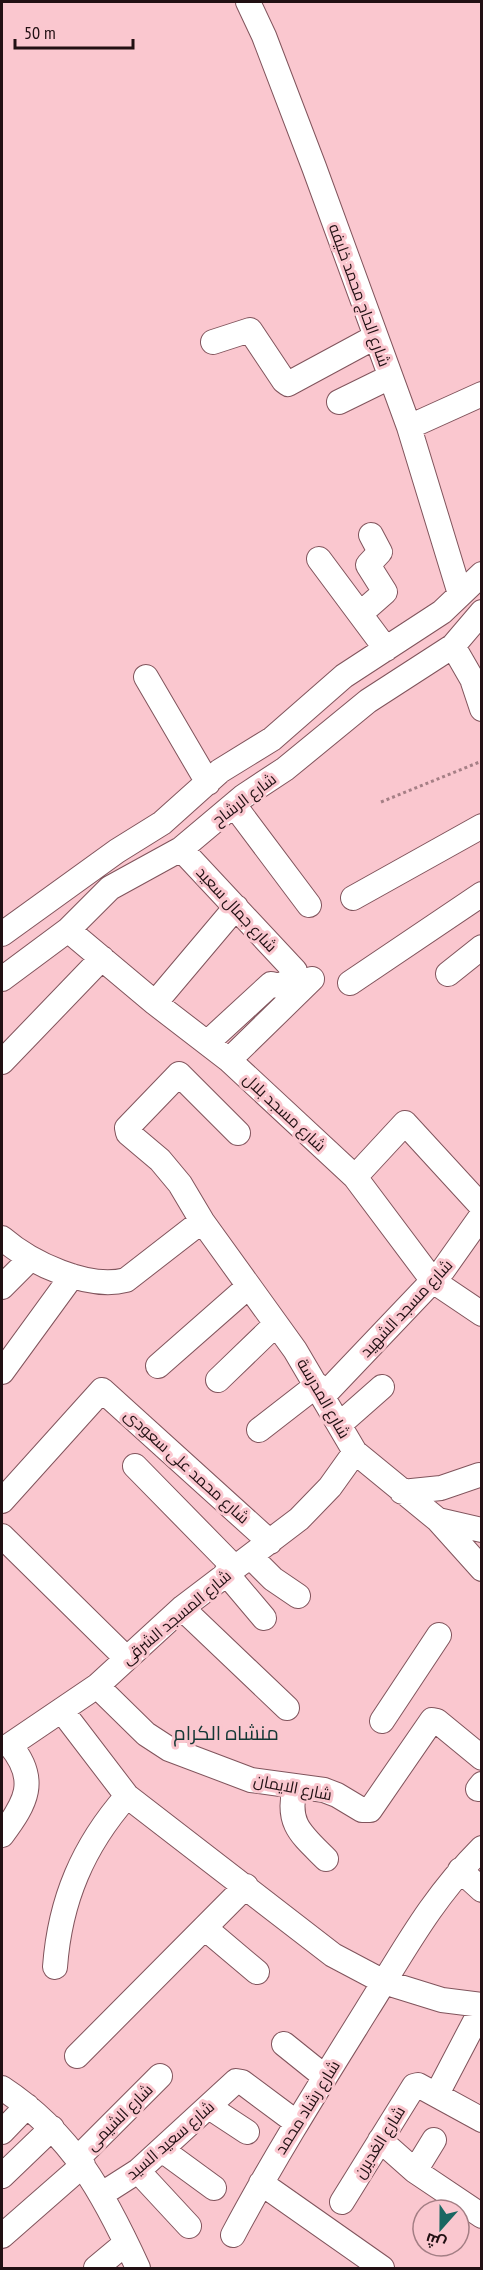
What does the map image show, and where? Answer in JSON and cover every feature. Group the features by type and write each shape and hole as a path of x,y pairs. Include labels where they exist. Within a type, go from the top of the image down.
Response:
{"street":[{"name":"شارع الحاج محمد خليفه","path":"248,2 264,36 314,167 409,427 460,594"},
{"path":"213,342 250,330 288,384 375,337"},
{"path":"339,402 390,377"},
{"path":"409,427 482,394"},
{"path":"360,614 385,592 368,565 380,550 371,535"},
{"path":"319,559 386,649"},
{"name":"شارع الرشاح","path":"453,630 460,594 482,574"},
{"name":"شارع الرشاح","path":"2,934 117,851 162,823 228,787 285,769 453,630 482,612"},
{"path":"453,630 477,680 482,709"},
{"name":"شارع الرشاح","path":"2,979 68,930 110,888 181,849 228,787 319,695 386,649 453,630"},
{"path":"146,677 228,787 309,905"},
{"path":"353,898 482,826"},
{"name":"شارع جمال سعيد","path":"181,849 303,974"},
{"path":"351,983 482,894"},
{"path":"155,1003 236,907"},
{"name":"شارع مسجد بلال","path":"68,930 155,1003 229,1060 355,1177 433,1281 482,1314"},
{"path":"448,974 482,947"},
{"path":"2,1062 102,958"},
{"path":"207,1042 271,984 280,986 303,974"},
{"path":"229,1060 303,974"},
{"name":"شارع المدرسة","path":"238,1133 179,1074 127,1127 128,1133 160,1160 180,1184 202,1221 320,1390 355,1452 438,1520 482,1530"},
{"path":"355,1177 405,1123 482,1207"},
{"name":"شارع مسجد الشهيد","path":"259,1430 320,1390 433,1281 449,1263 482,1215"},
{"path":"2,1238 30,1259 72,1276 115,1283 126,1280 202,1221"},
{"path":"2,1287 30,1259"},
{"path":"2,1372 72,1276"},
{"path":"158,1366 249,1286"},
{"path":"218,1380 276,1324"},
{"path":"340,1424 382,1387"},
{"name":"شارع محمد على سعودى","path":"2,1501 98,1391 104,1390 270,1542"},
{"name":"شارع المسجد الشرقى","path":"6,1744 62,1711 96,1686 182,1608 299,1519 330,1487 355,1452"},
{"path":"135,1466 237,1566 264,1618"},
{"path":"402,1492 441,1488 478,1476"},
{"path":"438,1520 482,1569"},
{"path":"2,1536 126,1658"},
{"path":"237,1566 273,1579 298,1596"},
{"path":"182,1608 287,1708"},
{"path":"382,1721 439,1635"},
{"name":"شارع الايمان","path":"96,1686 146,1734 169,1749 251,1780 324,1790 362,1810 370,1810 433,1719"},
{"path":"399,1695 477,1746"},
{"path":"62,1711 126,1796 333,1955 384,1982 442,2000 482,2007"},
{"path":"2,1835 22,1806 27,1784 25,1762 6,1744"},
{"path":"295,1787 291,1805 295,1824 326,1859"},
{"path":"55,1967 61,1920 75,1875 97,1833 126,1796"},
{"name":"شارع رشاد محمد","path":"233,2235 261,2183 418,1924 460,1870 482,1848"},
{"path":"460,1870 482,1890"},
{"path":"77,2056 206,1929 246,1886"},
{"path":"206,1929 257,1972"},
{"name":"شارع الغديرن","path":"342,2202 413,2087 427,2090 482,2007"},
{"path":"284,2044 325,2077"},
{"name":"شارع الشيمى","path":"2,2236 80,2162 160,2076"},
{"name":"شارع سعيد السيد","path":"102,2194 138,2170 162,2150 234,2082 242,2082 297,2123"},
{"path":"2,2088 52,2128 80,2162 102,2194 138,2268"},
{"path":"427,2090 482,2120"},
{"path":"2,2132 27,2106"},
{"path":"209,2107 246,2132"},
{"path":"2,2176 52,2128"},
{"path":"380,2140 415,2170 482,2216"},
{"path":"415,2170 434,2140"},
{"path":"162,2150 214,2188"},
{"path":"138,2170 189,2226"},
{"path":"261,2183 382,2268"},
{"path":"96,2268 126,2242"}],"path":[{"path":"381,801 482,761"}],"district":[{"name":"منشاه الكرام","path":"226,1733"}]}
